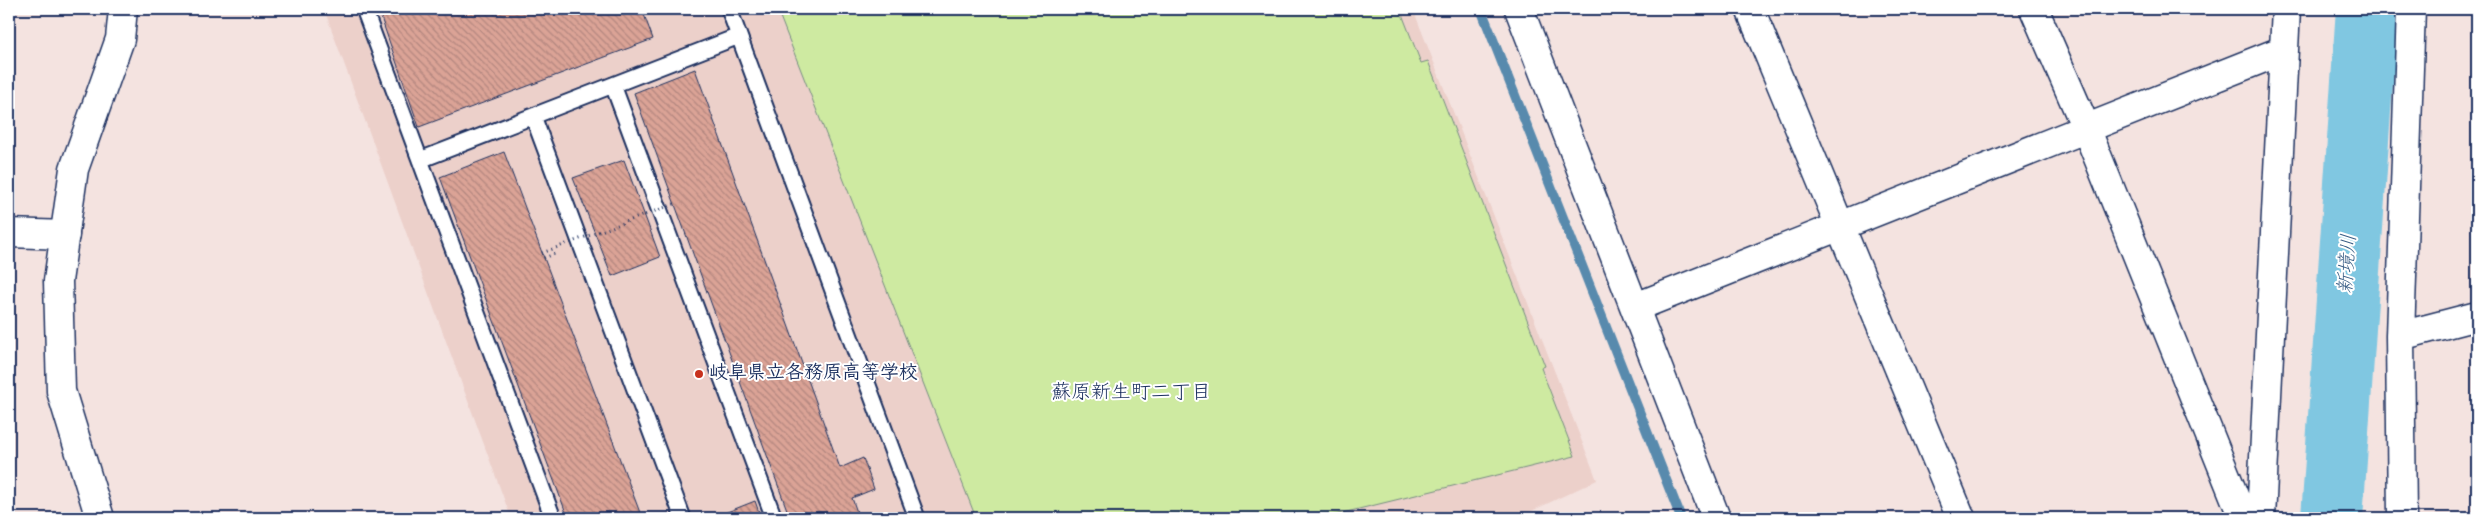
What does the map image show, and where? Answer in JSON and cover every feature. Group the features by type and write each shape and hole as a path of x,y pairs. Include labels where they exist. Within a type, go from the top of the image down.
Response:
{"street":[{"path":"100,518 61,391 58,281 74,169 120,39 123,9"},
{"path":"1519,9 1636,307 1716,518"},
{"path":"1750,9 1960,518"},
{"path":"2034,9 2086,128 2244,518"},
{"path":"2261,518 2286,9"},
{"path":"2402,518 2400,336 2411,9"},
{"path":"1636,307 2284,50"},
{"path":"9,233 65,235"},
{"path":"2400,336 2477,316"}],"lane":[{"path":"364,9 553,518"},
{"path":"729,9 917,518"},
{"path":"420,160 739,36"},
{"path":"613,85 774,518"},
{"path":"533,116 683,518"}],"path":[{"path":"542,253 674,204"}],"shaded area":[{"name":"岐阜県立各務原高等学校","path":"324,9 1413,9 1597,480 1517,518 511,518"}],"green space":[{"path":"777,9 1400,9 1421,63 1428,61 1545,366 1541,368 1575,456 1322,518 976,518"}],"building":[{"path":"378,9 642,9 653,39 419,127"},
{"path":"695,69 840,468 863,458 874,489 852,498 859,518 790,518 634,93"},
{"path":"504,152 642,518 568,518 440,177"},
{"path":"624,160 660,257 612,276 573,178"},
{"path":"755,501 761,518 712,518"}],"waterway":[{"path":"1481,9 1681,518"},
{"name":"新境川","path":"2332,518 2367,9"}],"place":[{"name":"岐阜県立各務原高等学校","path":"699,374"}],"district":[{"name":"蘇原新生町二丁目","path":"1131,394"}]}
